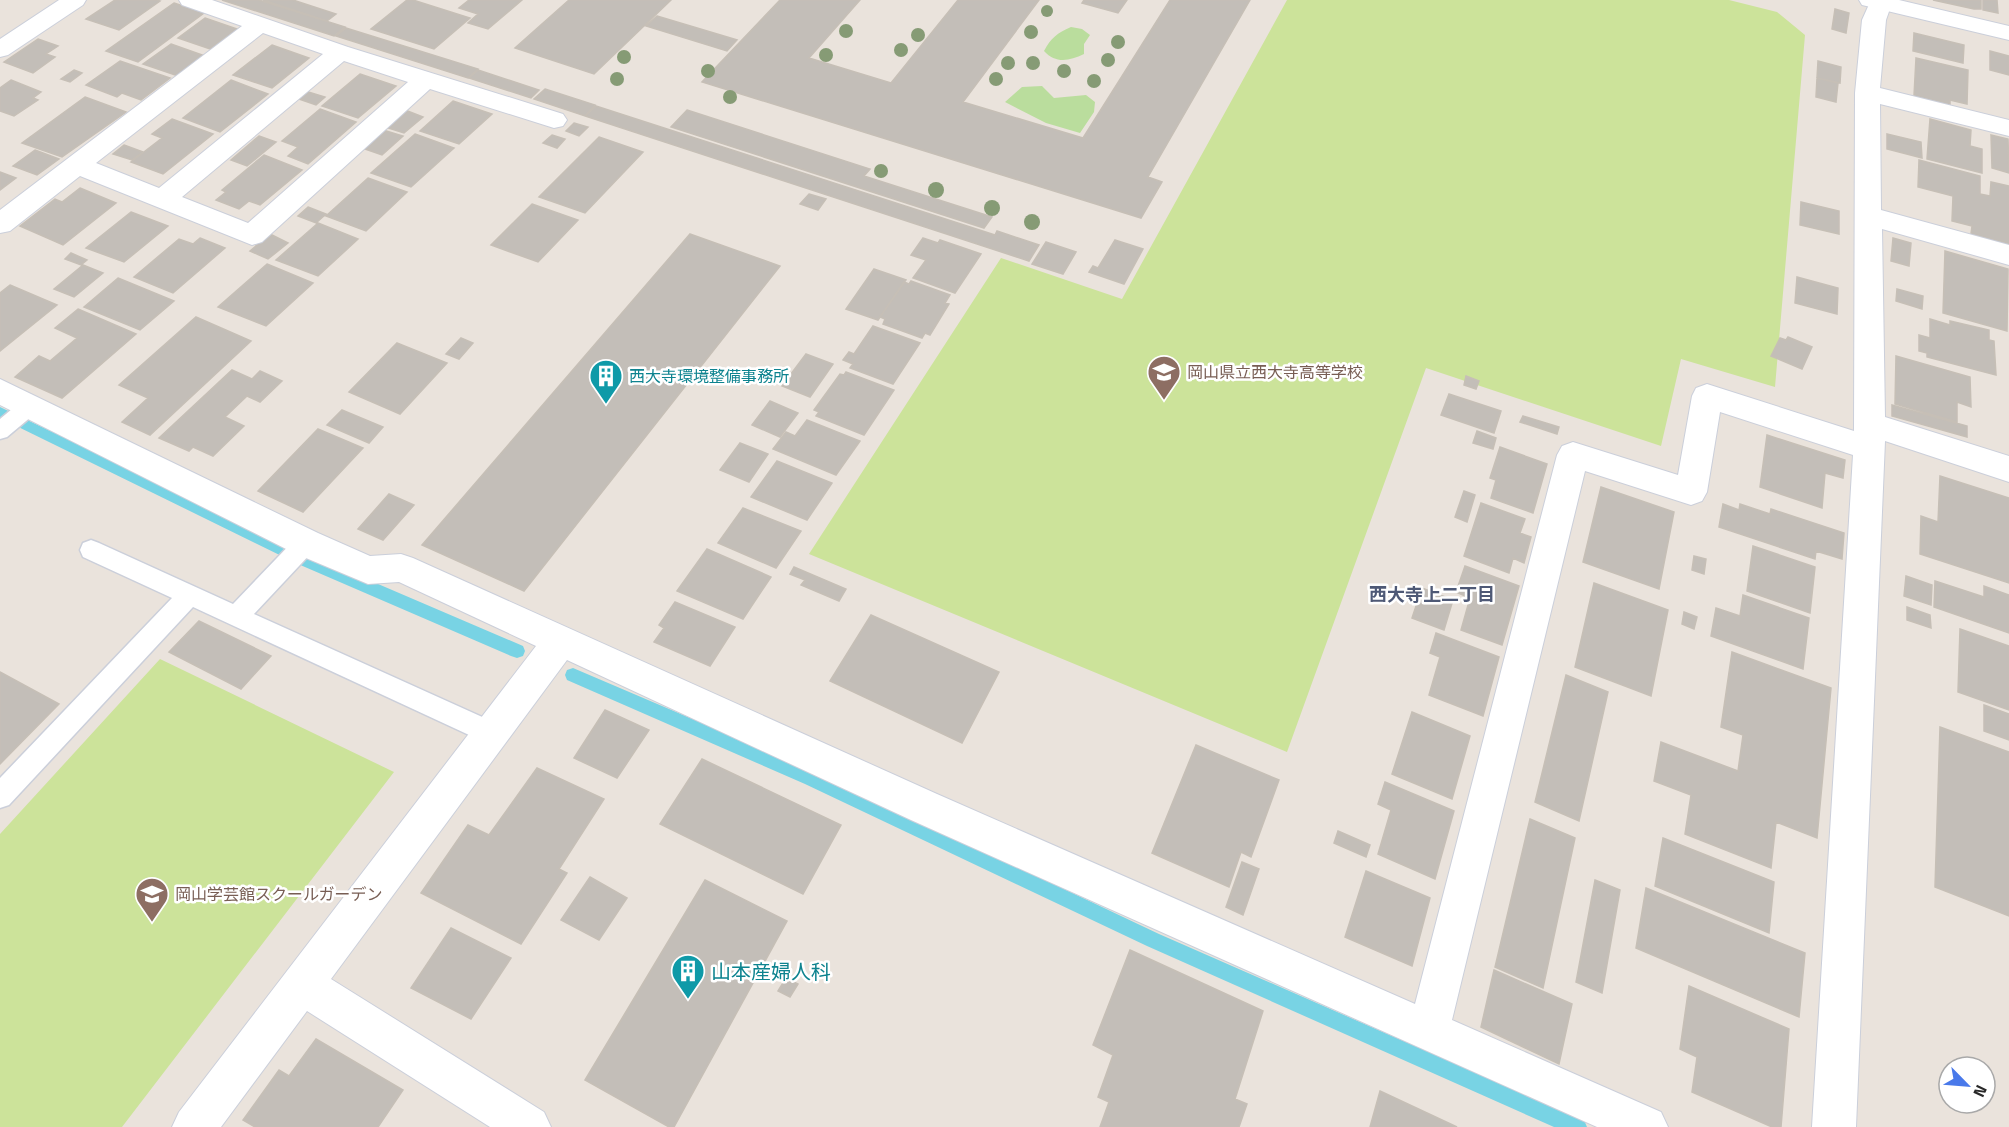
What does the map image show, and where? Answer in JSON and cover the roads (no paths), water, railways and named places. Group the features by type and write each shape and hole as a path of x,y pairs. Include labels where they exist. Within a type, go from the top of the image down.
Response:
{"street":[{"path":"0,50 75,0"},
{"path":"190,0 340,52 554,120"},
{"path":"1834,1127 1869,436 1866,93 1874,20 1878,1 2009,33"},
{"path":"0,224 260,24"},
{"path":"163,199 340,52"},
{"path":"77,165 252,235 426,79"},
{"path":"1866,93 2009,128"},
{"path":"1868,216 2009,255"},
{"path":"1429,1029 1573,455 1691,492 1707,396 2009,469"},
{"path":"13,412 300,550 368,570 401,568 913,802 1646,1127"},
{"path":"194,1127 560,642"},
{"path":"302,984 529,1127"}],"lane":[{"path":"92,550 491,733"},
{"path":"236,617 300,550"},
{"path":"0,796 189,596"}],"waterway":[{"path":"0,412 303,559 517,651"},
{"path":"573,675 811,778 1153,940 1577,1127"}],"place":[{"name":"岡山県立西大寺高等学校","path":"1164,401"},
{"name":"西大寺環境整備事務所","path":"606,405"},
{"name":"岡山学芸館スクールガーデン","path":"152,923"},
{"name":"山本産婦人科","path":"688,1000"}],"district":[{"name":"西大寺上二丁目","path":"1432,594"}]}
